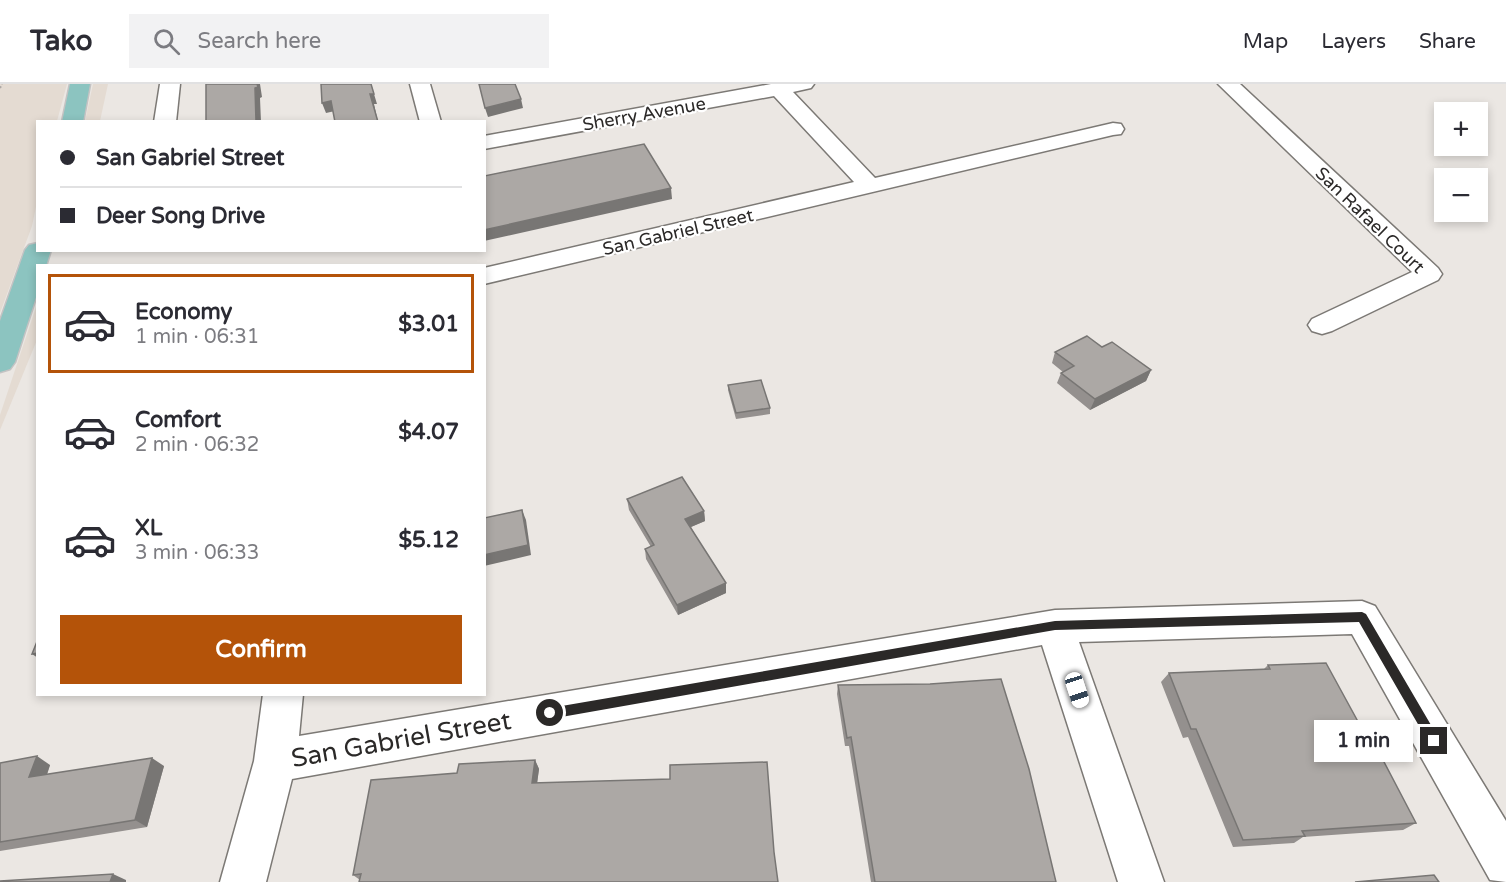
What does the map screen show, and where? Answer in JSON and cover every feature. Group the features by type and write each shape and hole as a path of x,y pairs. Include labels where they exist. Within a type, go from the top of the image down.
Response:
{"main road":[{"path":"72,120 80,84"},
{"path":"0,362 37,252"}],"street":[{"path":"165,120 170,84"},
{"path":"420,84 430,120"},
{"name":"Sherry Avenue","path":"486,143 804,84"},
{"name":"San Rafael Court","path":"1228,84 1429,274 1322,326"},
{"path":"779,89 871,187"},
{"name":"San Gabriel Street","path":"486,276 1113,129"},
{"name":"San Gabriel Street","path":"284,696 275,761 1055,626 1362,617 1506,864"},
{"path":"1055,626 1141,882"},
{"path":"243,882 275,761"}],"path":[{"path":"0,88 2,84"}],"shaded area":[{"path":"0,84 67,84 57,120 36,120 36,207 32,226 0,313"},
{"path":"93,84 108,84 100,120 85,120"},
{"path":"36,307 36,342 0,430 0,415"}],"building":[{"path":"206,84 257,84 258,87 255,88 256,120 206,120"},
{"path":"321,84 371,84 374,94 370,94 377,120 335,120 331,101 322,103"},
{"path":"479,84 515,84 521,99 485,108"},
{"path":"644,144 671,188 486,230 486,176"},
{"path":"1087,336 1102,347 1112,342 1151,370 1095,399 1061,373 1074,366 1055,352"},
{"path":"761,380 770,408 736,413 728,385"},
{"path":"682,477 704,511 685,519 726,583 677,605 645,549 654,545 627,499"},
{"path":"522,510 528,545 486,555 486,518"},
{"path":"1326,663 1379,760 1383,760 1416,823 1302,831 1305,836 1243,840 1196,729 1191,729 1169,673 1270,669 1268,665"},
{"path":"1001,679 1029,769 1056,882 875,882 851,737 847,738 838,685 930,684"},
{"path":"37,756 29,777 152,758 135,820 0,842 0,763"},
{"path":"535,760 532,783 670,779 670,765 767,762 778,882 359,882 361,874 353,875 371,780 457,773 459,764"},
{"path":"113,874 110,882 0,882 0,881"},
{"path":"1434,875 1439,882 1355,882"}],"route":[{"path":"550,713 1055,626 1362,617 1434,741"}]}
